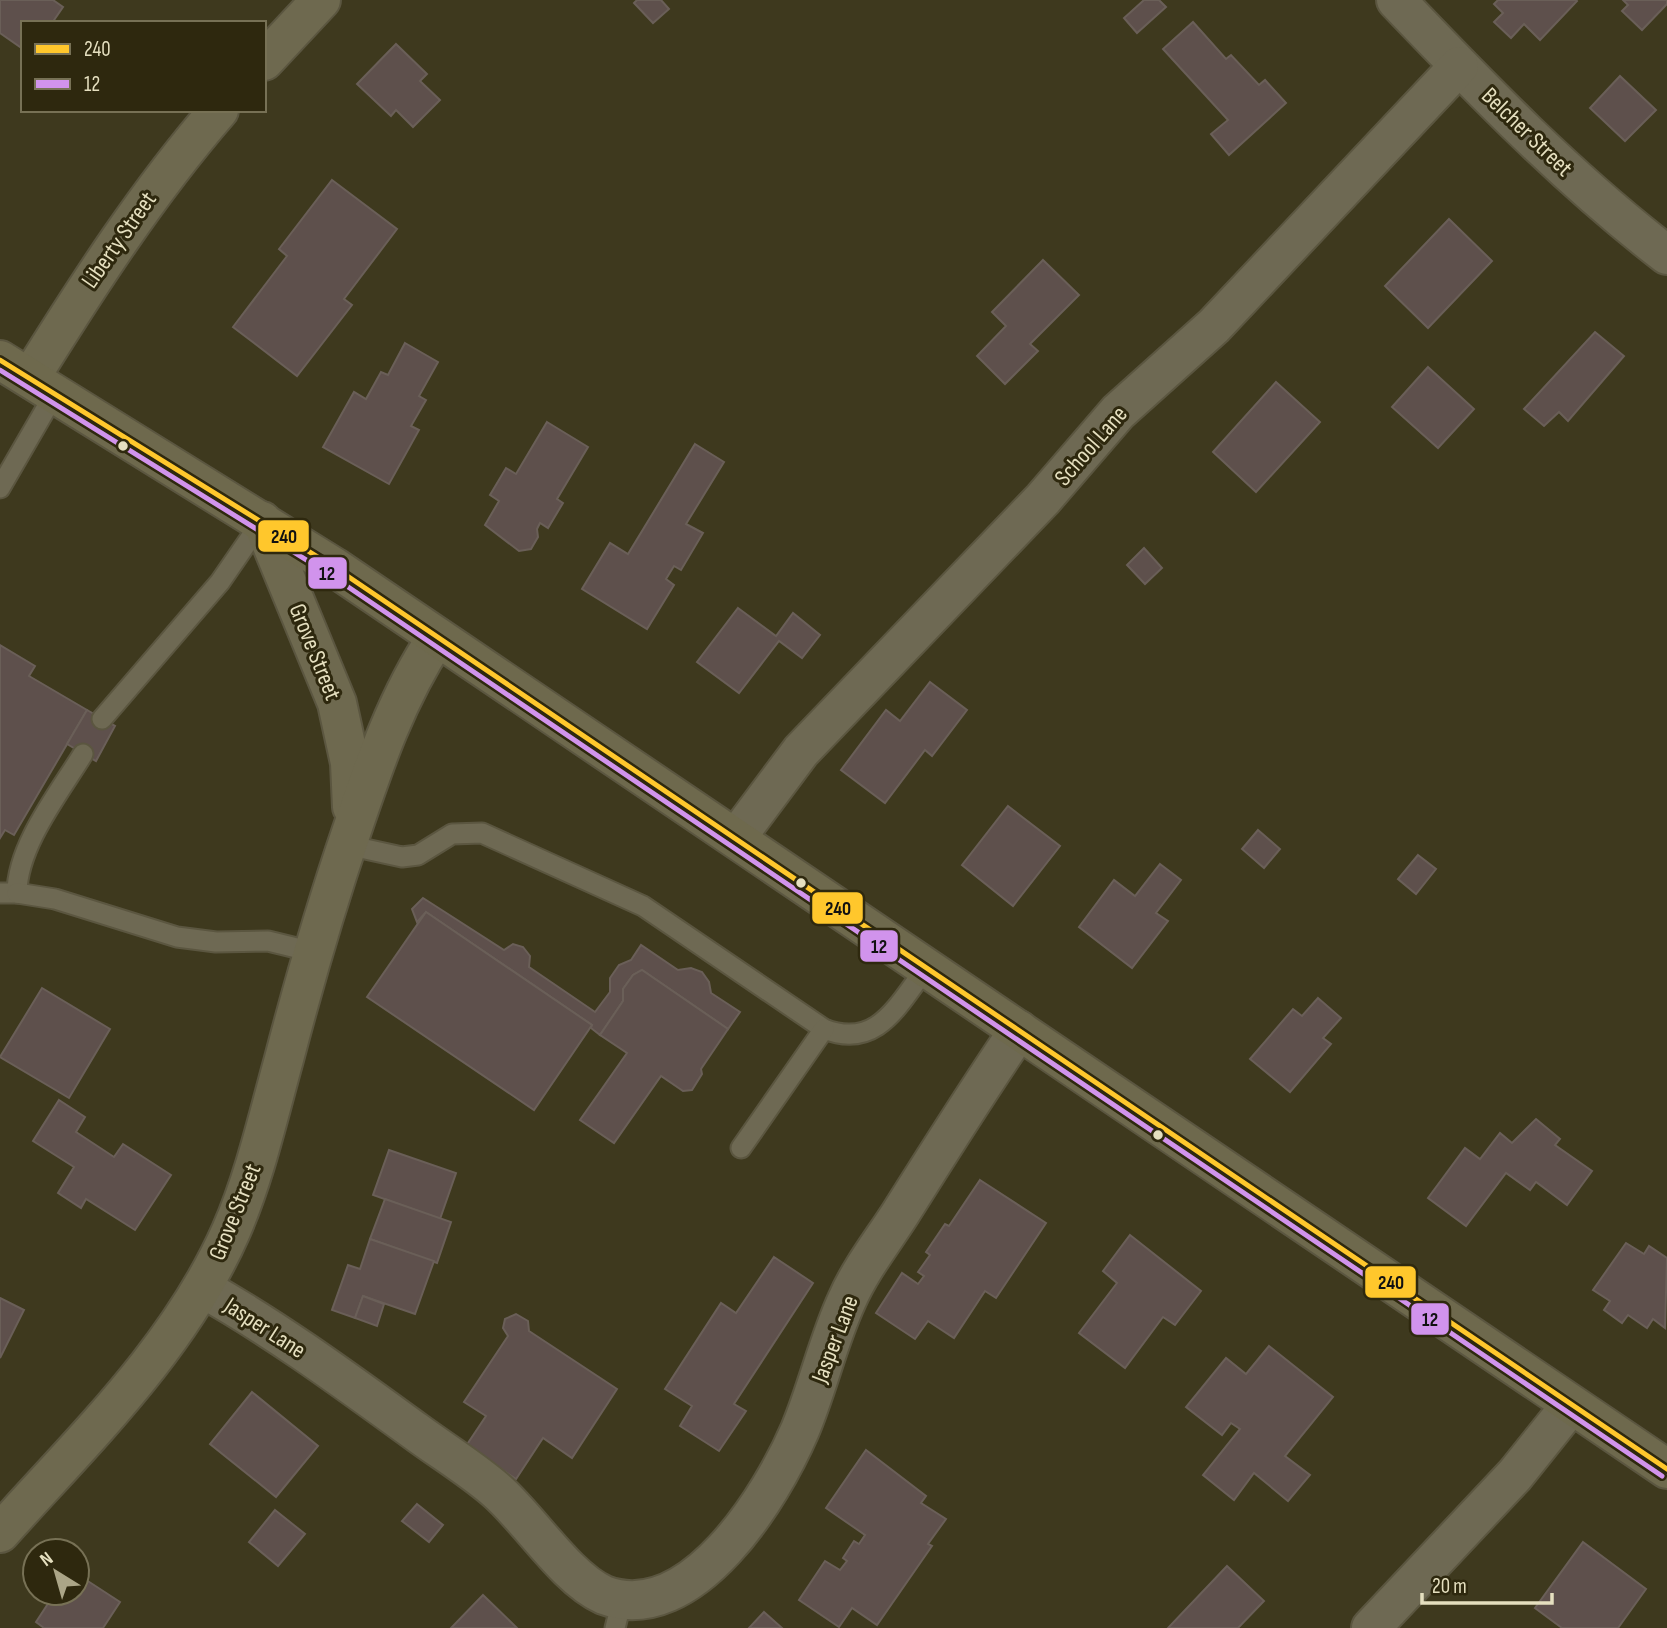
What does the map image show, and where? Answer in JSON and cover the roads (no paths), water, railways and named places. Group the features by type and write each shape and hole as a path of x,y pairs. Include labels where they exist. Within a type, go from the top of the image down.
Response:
{"main road":[{"path":"28,377 262,521 437,637 1667,1469"}],"street":[{"path":"266,59 321,0"},
{"name":"Belcher Street","path":"1396,0 1556,161 1667,254"},
{"name":"School Lane","path":"736,838 785,768 1043,499 1118,412 1214,326 1459,66"},
{"name":"Liberty Street","path":"28,377 149,196 217,112"},
{"name":"Grove Street","path":"262,521 337,703 350,763 350,837"},
{"name":"Grove Street","path":"0,1533 151,1363 202,1288 230,1231 251,1175 313,952 350,837 399,701 437,637"},
{"name":"Jasper Lane","path":"202,1288 253,1318 357,1388 494,1488 583,1582 606,1597 619,1614 678,1592 704,1572 744,1528 776,1477 800,1430 847,1299 965,1109 1019,1030"},
{"path":"1371,1628 1516,1475 1571,1405"}],"lane":[{"path":"0,488 28,377"},
{"path":"102,719 220,582 262,521"},
{"path":"83,754 28,846 9,893 55,899 177,937 216,942 268,940 313,952"},
{"path":"350,837 402,858 418,855 452,834 482,833 643,906 824,1029 839,1035 855,1036 884,1022 927,967"},
{"path":"741,1148 824,1029"}]}
